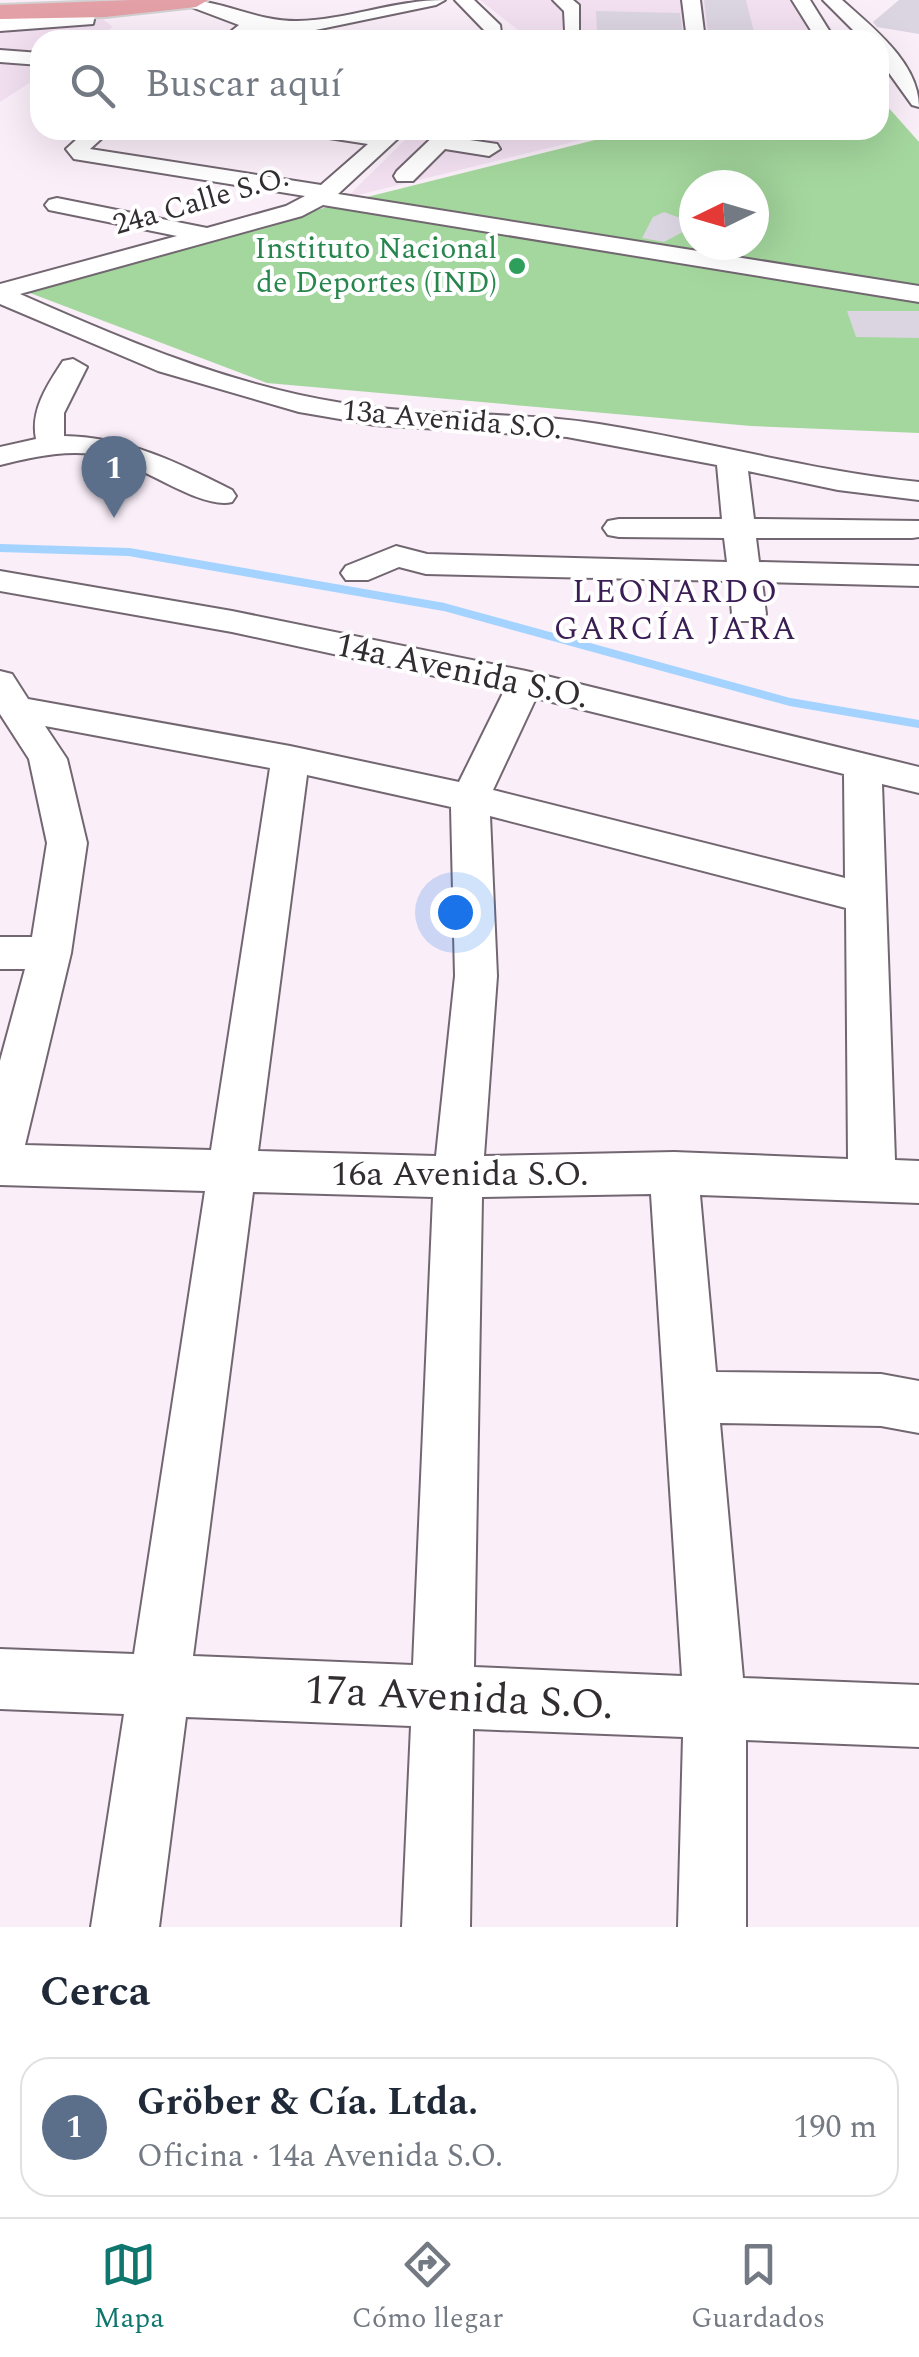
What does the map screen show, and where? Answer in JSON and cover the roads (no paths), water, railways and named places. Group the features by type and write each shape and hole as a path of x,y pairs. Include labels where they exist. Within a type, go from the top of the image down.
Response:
{"main road":[{"path":"4,24 83,10 194,0"},
{"path":"0,1 83,10"}],"street":[{"path":"194,0 253,24 317,30"},
{"path":"301,28 436,0"},
{"path":"464,0 493,30"},
{"path":"562,0 574,9 572,27"},
{"path":"691,0 695,30"},
{"path":"800,0 820,30"},
{"path":"843,5 849,30"},
{"path":"843,5 865,30"},
{"path":"244,30 253,24"},
{"path":"889,47 913,53 908,60 919,74"},
{"path":"0,56 23,67"},
{"path":"889,59 919,101"},
{"path":"889,86 919,123"},
{"path":"88,140 77,149 82,154 919,294"},
{"name":"24a Calle S.O.","path":"0,293 276,218 323,196 385,140"},
{"path":"405,176 442,140"},
{"path":"57,206 197,230 204,237"},
{"path":"0,279 45,278"},
{"name":"13a Avenida S.O.","path":"0,293 147,356 293,402 344,412 588,431 905,490"},
{"path":"51,442 46,423 48,413 72,367"},
{"path":"0,456 51,442 90,443 137,456 221,496"},
{"path":"731,458 749,614"},
{"path":"619,528 739,528 915,537 905,490"},
{"path":"356,573 396,556 426,564 919,576"},
{"name":"14a Avenida S.O.","path":"0,581 99,596 526,682 919,780"},
{"path":"436,1927 458,1177 476,976 470,798 526,682"},
{"path":"7,695 470,798 863,896"},
{"path":"0,1149 50,953 67,844 48,759 7,695"},
{"path":"125,1927 290,759"},
{"path":"863,766 872,1181"},
{"path":"0,953 50,953"},
{"name":"16a Avenida S.O.","path":"0,1165 458,1177 674,1174 919,1182"},
{"path":"674,1174 715,1709 712,1927"},
{"path":"691,1398 881,1400 919,1407"},
{"name":"17a Avenida S.O.","path":"0,1679 919,1716"}],"waterway":[{"path":"0,548 129,552 444,607 790,702 919,724"}],"place":[{"name":"Instituto Nacional de Deportes (IND)","path":"517,266"},
{"name":"Gröber & Cía. Ltda.","path":"114,518"}],"district":[{"name":"LEONARDO GARCÍA JARA","path":"676,610"}]}
